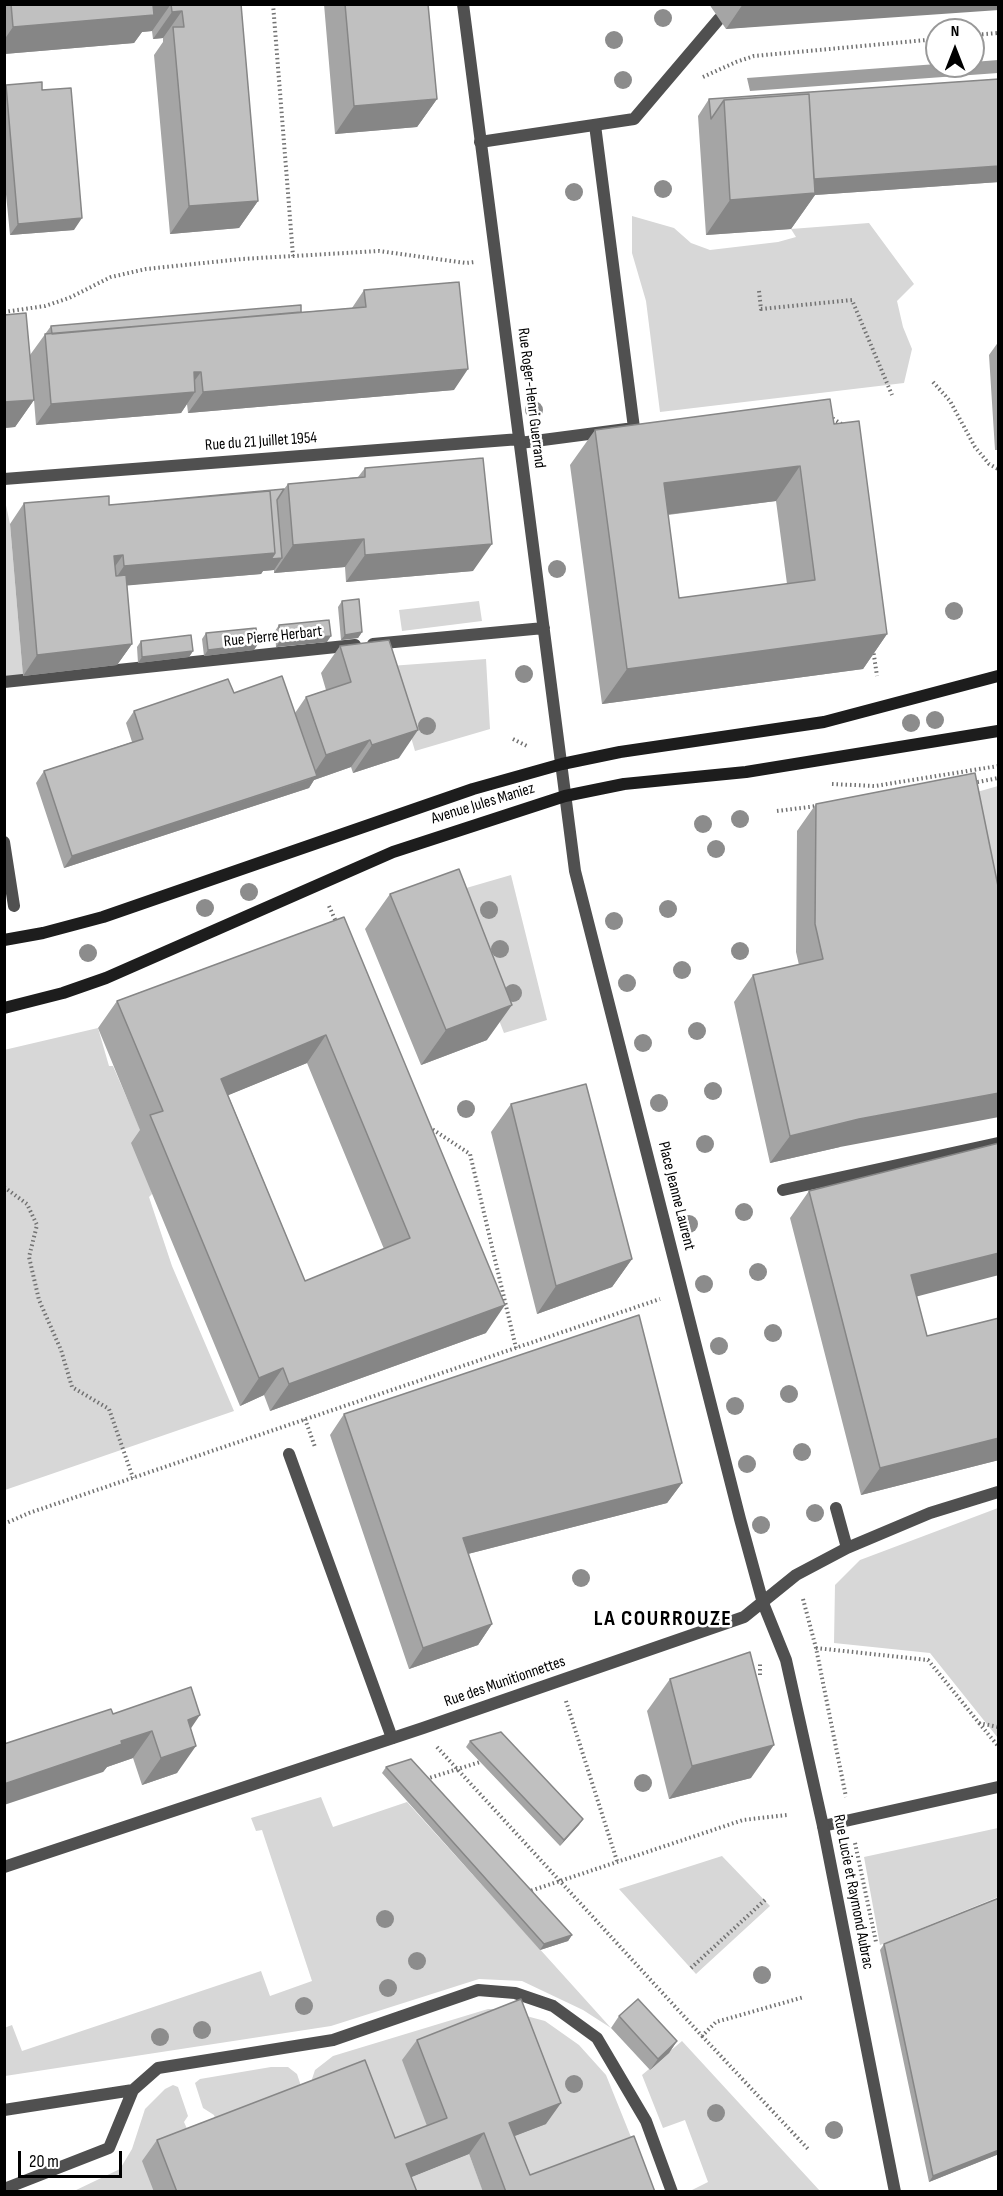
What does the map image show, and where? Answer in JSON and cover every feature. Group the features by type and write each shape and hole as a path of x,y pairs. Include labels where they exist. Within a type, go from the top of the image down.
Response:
{"main road":[{"name":"Avenue Jules Maniez","path":"4,940 102,917 473,789 562,764 620,752 824,722 999,676"},
{"name":"Avenue Jules Maniez","path":"4,1008 63,993 106,978 393,852 565,796 624,784 746,772 999,731"}],"street":[{"name":"Rue Roger-Henri Guerrand","path":"463,4 565,796"},
{"path":"480,142 634,119 719,18"},
{"name":"Rue du 21 Juillet 1954","path":"4,479 520,441 634,428 595,125"},
{"name":"Rue Pierre Herbart","path":"4,682 544,628"},
{"name":"Place Jeanne Laurent","path":"565,796 575,871 763,1603"},
{"path":"4,842 14,906"},
{"path":"783,1191 999,1143"},
{"path":"289,1454 392,1738"},
{"name":"Rue des Munitionnettes","path":"4,1867 392,1738 744,1617 796,1575 847,1548 930,1513 999,1492"},
{"path":"836,1508 847,1548"},
{"name":"Rue Lucie et Raymond Aubrac","path":"763,1603 786,1660 823,1826 895,2192"},
{"path":"823,1826 999,1787"},
{"path":"4,2189 109,2148 133,2090 158,2068 333,2040 478,1990 515,1992 554,2006 597,2038 646,2121 672,2192"},
{"path":"4,2110 133,2090"}],"path":[{"path":"273,4 293,256"},
{"path":"698,81 709,73 754,57 925,40"},
{"path":"4,312 45,306 69,298 111,277 146,269 379,251 466,263 495,258"},
{"path":"759,291 761,309 852,300 892,395"},
{"path":"933,382 950,400 975,447 988,464 999,469"},
{"path":"826,415 843,425 845,436"},
{"path":"872,642 877,676"},
{"path":"831,784 875,786 999,766"},
{"path":"967,785 999,778"},
{"path":"777,811 824,805"},
{"path":"328,903 342,935"},
{"path":"427,1125 470,1154 516,1348"},
{"path":"4,1187 27,1204 37,1225 28,1257 39,1300 60,1350 72,1387 110,1408 133,1478"},
{"path":"4,1524 684,1291"},
{"path":"796,1575 816,1648 876,1942"},
{"path":"816,1648 928,1660 999,1746"},
{"path":"568,1705 617,1861"},
{"path":"979,1723 999,1727"},
{"path":"438,1749 808,2149"},
{"path":"421,1781 480,1762"},
{"path":"524,1894 559,1880 743,1821 787,1815"},
{"path":"691,1968 765,1900"},
{"path":"702,2036 716,2022 804,1996"}],"shaded area":[{"path":"998,60 998,73 985,74 985,61"},
{"path":"925,65 925,78 929,78 750,91 747,78"},
{"path":"632,216 674,228 691,243 710,250 778,242 796,237 791,229 869,223 914,284 897,301 903,327 912,349 904,383 660,412 646,301 632,253"},
{"path":"4,496 10,524 23,676 5,677"},
{"path":"479,601 482,621 402,631 399,610"},
{"path":"486,659 490,729 415,751 390,666"},
{"path":"998,786 998,886 977,792"},
{"path":"511,875 547,1020 504,1033 449,893"},
{"path":"98,1028 109,1066 113,1066 144,1138 152,1194 149,1197 172,1266 234,1411 5,1490 4,1050"},
{"path":"998,1508 998,1738 930,1653 834,1643 835,1585 860,1560"},
{"path":"321,1797 333,1827 407,1802 611,2028 583,2010 522,1981 479,1979 331,2026 5,2076 4,2028 12,2025 22,2051 261,1971 270,1996 312,1981 262,1830 256,1831 251,1818"},
{"path":"998,1828 998,1897 880,1945 864,1857"},
{"path":"722,1856 770,1906 696,1974 619,1889"},
{"path":"488,2009 500,2009 545,2021 579,2045 606,2075 631,2137 527,2191 494,2144 432,2139 381,2159 317,2094 312,2079 315,2070 333,2056"},
{"path":"682,2041 820,2191 690,2191 708,2182 685,2120 663,2128 642,2075"},
{"path":"271,2067 288,2067 297,2074 305,2098 219,2131 214,2115 203,2108 195,2083 200,2079"},
{"path":"173,2085 178,2087 188,2116 184,2122 193,2142 189,2191 72,2192 120,2169 132,2149 145,2109 165,2089"},
{"path":"469,2154 483,2191 394,2191 392,2185"}],"building":[{"path":"11,4 161,4 153,5 154,15 13,27"},
{"path":"171,4 241,4 258,201 189,206 173,27 184,27 182,11 172,12"},
{"path":"345,4 428,4 437,99 354,106"},
{"path":"999,79 999,166 814,179 809,94 724,100 711,119 709,99"},
{"path":"42,82 42,90 71,88 82,218 18,224 6,85"},
{"path":"809,94 815,193 730,200 724,100"},
{"path":"459,282 468,369 203,392 201,372 194,372 195,392 51,404 45,334 366,307 364,290"},
{"path":"301,305 301,312 52,334 51,326"},
{"path":"26,313 34,400 4,402 4,315"},
{"path":"830,399 834,424 859,421 887,634 627,669 595,430","holes":["800,466 815,580 679,598 664,483"]},
{"path":"483,458 492,544 365,555 364,539 293,545 288,484 365,477 365,468"},
{"path":"284,489 277,500 282,558 271,559 275,553 270,491 154,501"},
{"path":"270,491 275,553 124,566 123,555 114,556 116,576 126,575 132,644 37,655 24,503 109,496 109,505"},
{"path":"359,599 362,632 345,635 342,601"},
{"path":"329,620 331,636 280,641 279,625"},
{"path":"256,628 258,644 208,650 206,633"},
{"path":"191,635 193,651 142,657 141,641"},
{"path":"389,640 418,730 372,745 370,740 326,755 306,697 351,682 340,646"},
{"path":"282,676 317,776 72,856 44,771 143,739 134,711 228,679 234,693"},
{"path":"975,773 999,891 999,1093 859,1119 790,1136 753,975 823,959 815,924 816,804"},
{"path":"459,869 512,1005 446,1030 390,894"},
{"path":"344,917 505,1305 289,1384 283,1368 259,1378 150,1115 163,1111 117,1001","holes":["326,1035 410,1238 305,1281 221,1079"]},
{"path":"586,1084 632,1259 556,1286 511,1104"},
{"path":"999,1143 999,1253 911,1275 927,1336 999,1318 999,1438 880,1468 809,1191"},
{"path":"639,1315 682,1483 463,1538 492,1624 423,1648 344,1414"},
{"path":"750,1652 774,1745 692,1766 670,1679"},
{"path":"191,1687 200,1715 188,1720 196,1746 161,1758 152,1731 121,1741 122,1744 4,1784 4,1744 111,1709 113,1714"},
{"path":"501,1732 583,1819 564,1840 470,1741"},
{"path":"411,1759 572,1935 544,1944 386,1767"},
{"path":"999,1898 999,2150 933,2176 884,1944"},
{"path":"521,1999 561,2103 509,2123 530,2175 634,2136 655,2192 506,2192 484,2133 406,2164 417,2192 177,2192 157,2140 365,2060 395,2138 447,2118 417,2040"},
{"path":"638,1999 677,2041 658,2059 619,2016"}],"district":[{"name":"LA COURROUZE","path":"663,1619"}]}
